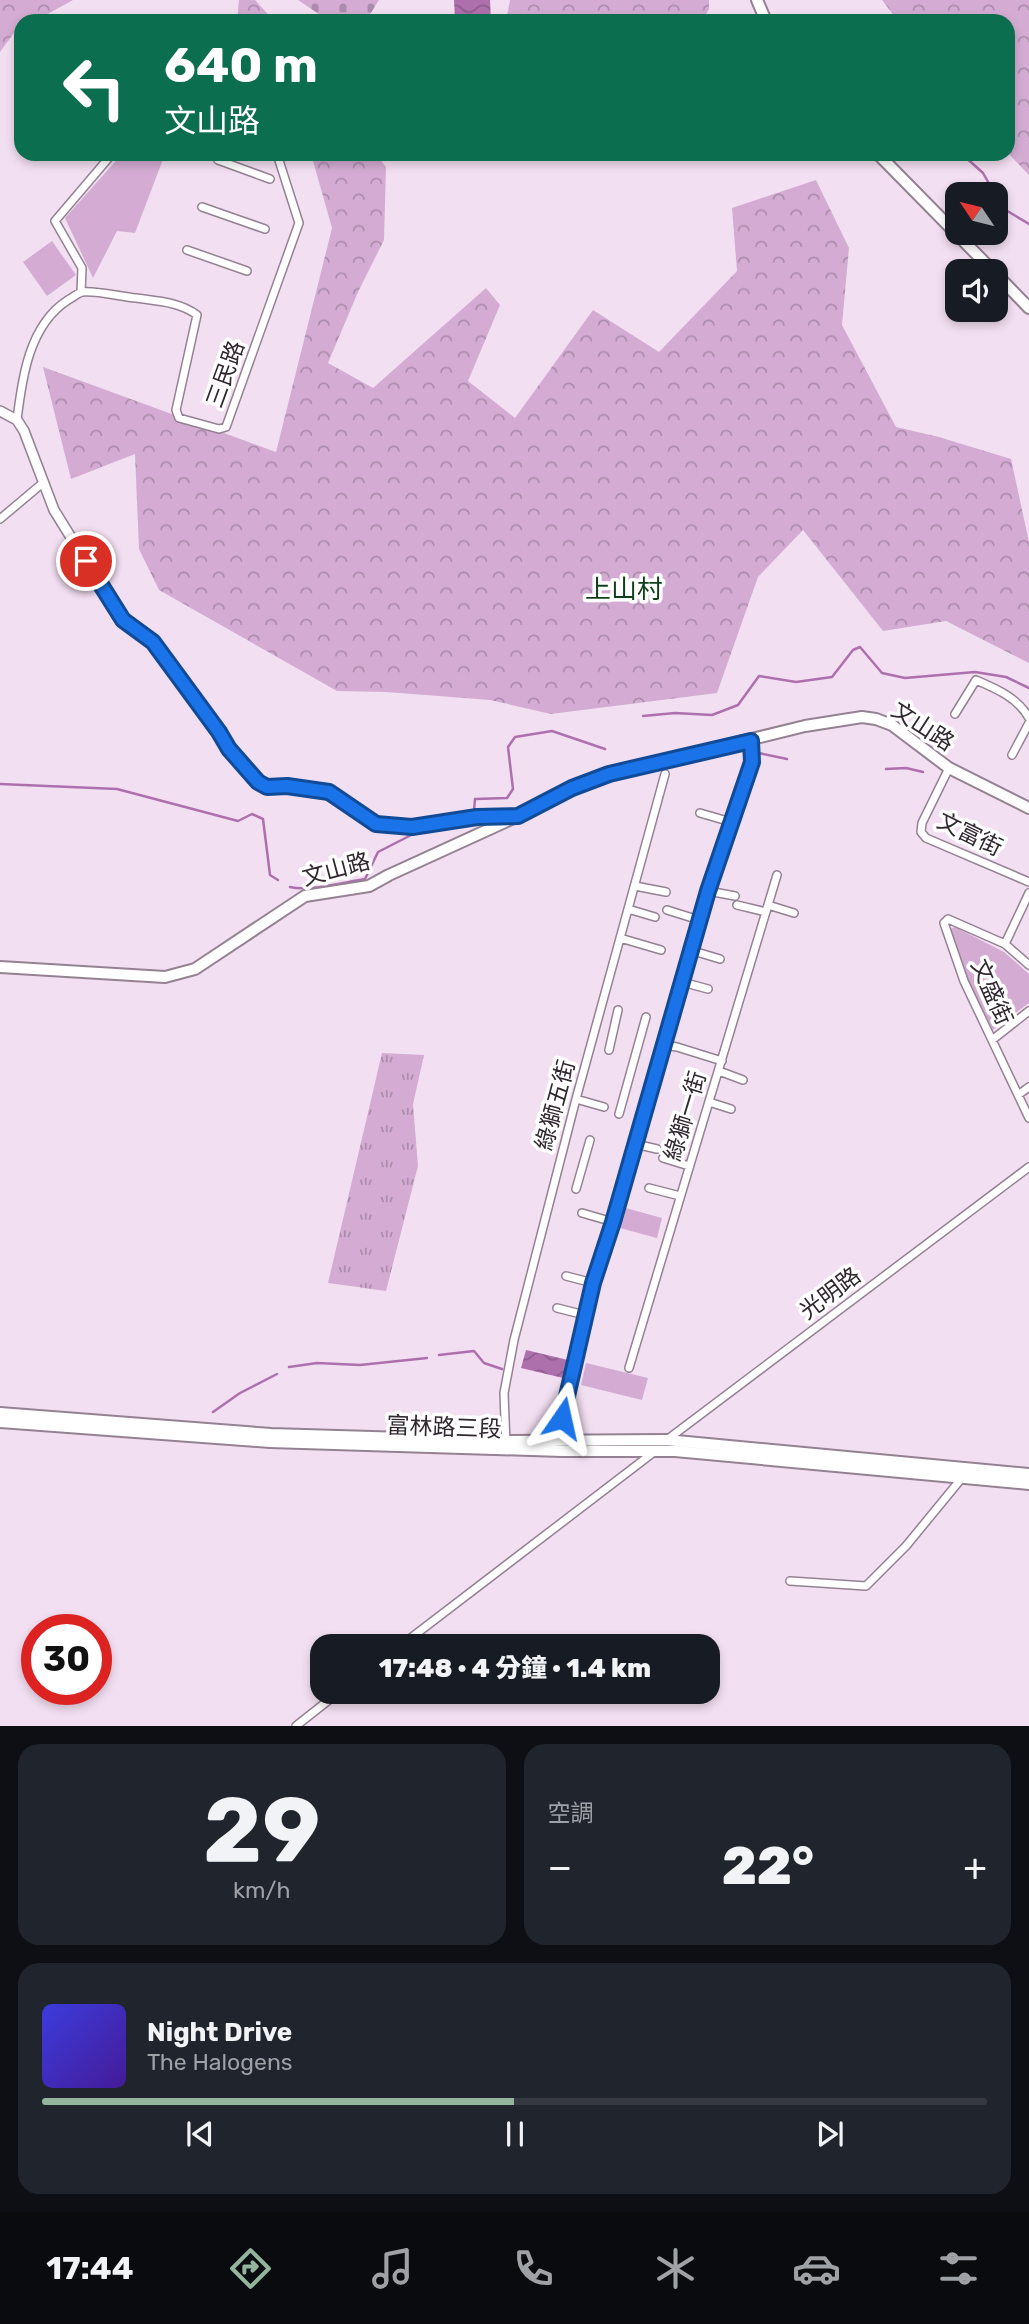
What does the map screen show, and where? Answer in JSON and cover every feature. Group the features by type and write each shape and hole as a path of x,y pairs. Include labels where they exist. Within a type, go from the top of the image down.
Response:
{"main road":[{"path":"885,161 980,259"},
{"path":"1008,287 1029,308"},
{"name":"文山路","path":"0,967 165,977 183,974 195,969 305,896 369,886 572,788 609,774 805,726 852,718 869,718 892,725 949,768 1029,808"},
{"path":"0,1413 25,1419"},
{"path":"0,1422 25,1419"},
{"name":"富林路三段","path":"25,1419 270,1442 506,1445 674,1451 1029,1484"},
{"name":"富林路三段","path":"506,1445 558,1441 666,1440 1029,1474"}],"street":[{"path":"105,161 55,221 82,268 81,292 63,304 41,326 27,362 20,391 18,420 48,497 116,610 123,620 153,642 229,749 258,782 267,787 287,786 329,792 368,820 395,827 477,817 518,816"},
{"path":"221,161 270,179"},
{"name":"三民路","path":"81,292 168,303 189,309 197,315 176,410 179,418 219,429 226,427 299,223 279,161"},
{"path":"202,207 265,229"},
{"path":"187,250 247,271"},
{"path":"0,411 18,420"},
{"path":"0,519 44,482"},
{"path":"955,714 976,680 1021,705 1029,721 1012,755"},
{"path":"558,1441 565,1395 593,1283 699,920 752,762 751,741"},
{"name":"文富街","path":"949,768 920,832 926,838 1029,882"},
{"name":"綠獅五街","path":"506,1445 504,1394 514,1339 665,774"},
{"path":"700,813 731,822"},
{"name":"綠獅一街","path":"629,1368 777,875"},
{"path":"635,886 666,892"},
{"path":"708,891 735,896"},
{"path":"1029,893 1005,944 1029,965"},
{"path":"737,905 794,914"},
{"path":"628,909 655,917"},
{"path":"667,910 699,920"},
{"name":"文盛街","path":"1005,944 948,919 944,923 964,981 1029,1118"},
{"path":"620,939 661,950"},
{"path":"690,950 720,959"},
{"path":"682,982 708,989"},
{"path":"609,1050 618,1010"},
{"path":"992,1040 1029,1011"},
{"path":"619,1114 646,1017"},
{"path":"664,1045 722,1061"},
{"path":"719,1071 743,1080"},
{"path":"1018,1095 1029,1087"},
{"path":"576,1099 604,1108"},
{"path":"709,1102 731,1110"},
{"path":"576,1189 590,1140"},
{"path":"635,1144 657,1149"},
{"path":"663,1158 690,1166"},
{"name":"光明路","path":"416,1634 666,1440 1029,1167"},
{"path":"649,1188 680,1196"},
{"path":"582,1213 613,1222"},
{"path":"566,1276 593,1283"},
{"path":"557,1308 585,1315"},
{"path":"790,1581 866,1586 906,1546 961,1479"},
{"path":"296,1726 324,1704"}],"green space":[{"path":"0,0 73,0 48,14 14,14 14,33 0,52"},
{"path":"239,0 255,0 268,14 238,14"},
{"path":"298,0 379,0 370,14 319,14"},
{"path":"510,0 709,0 706,14 507,14"},
{"path":"882,0 1029,0 1029,175 1015,160 1015,14 893,14"},
{"path":"116,161 162,161 135,233 117,231 93,278 65,218"},
{"path":"313,161 381,161 386,167 384,240 358,292 328,363 373,388 486,288 500,305 468,381 515,418 593,310 659,352 737,271 732,208 816,180 849,248 842,325 896,427 1011,459 1029,542 1029,663 946,621 883,631 803,530 758,577 717,693 551,714 490,700 337,691 159,590 139,549 135,454 71,479 43,367 276,452 332,228"},
{"path":"52,241 76,275 47,296 23,262"},
{"path":"955,927 1004,952 1029,974 1029,1003 993,1030 968,983 949,933 950,929"},
{"path":"382,1053 424,1055 413,1104 418,1166 386,1291 328,1283"},
{"path":"622,1207 662,1218 657,1238 616,1227"},
{"path":"586,1363 648,1378 642,1400 581,1385"}],"water":[{"path":"454,0 490,0 491,14 455,14"},
{"path":"526,1350 568,1360 563,1378 521,1368"}],"waterway":[{"path":"970,161 988,182"},
{"path":"1008,211 1029,224"},
{"path":"643,716 675,713 712,715 738,705 759,676 796,682 832,677 853,650 860,647 882,673 905,678 975,672 1006,677 1029,688"},
{"path":"474,810 475,799 507,798 513,789 508,747 515,737 552,731 605,749"},
{"path":"630,775 736,750 744,751"},
{"path":"754,752 787,759"},
{"path":"886,769 906,768 923,772"},
{"path":"0,784 117,789 238,821 252,814 263,819 270,875 278,880"},
{"path":"290,887 316,887 365,879 378,852 423,829"},
{"path":"439,1355 474,1351 484,1363 502,1369"},
{"path":"289,1367 317,1363 360,1365 427,1358"},
{"path":"213,1412 240,1393 277,1374"}],"district":[{"name":"上山村","path":"624,589"}],"route":[{"path":"86,561 123,620 153,642 229,749 258,782 267,787 287,786 329,792 376,824 412,827 477,817 518,816 572,788 609,774 751,741 752,762 708,891 593,1283 565,1395 562,1418"}]}
